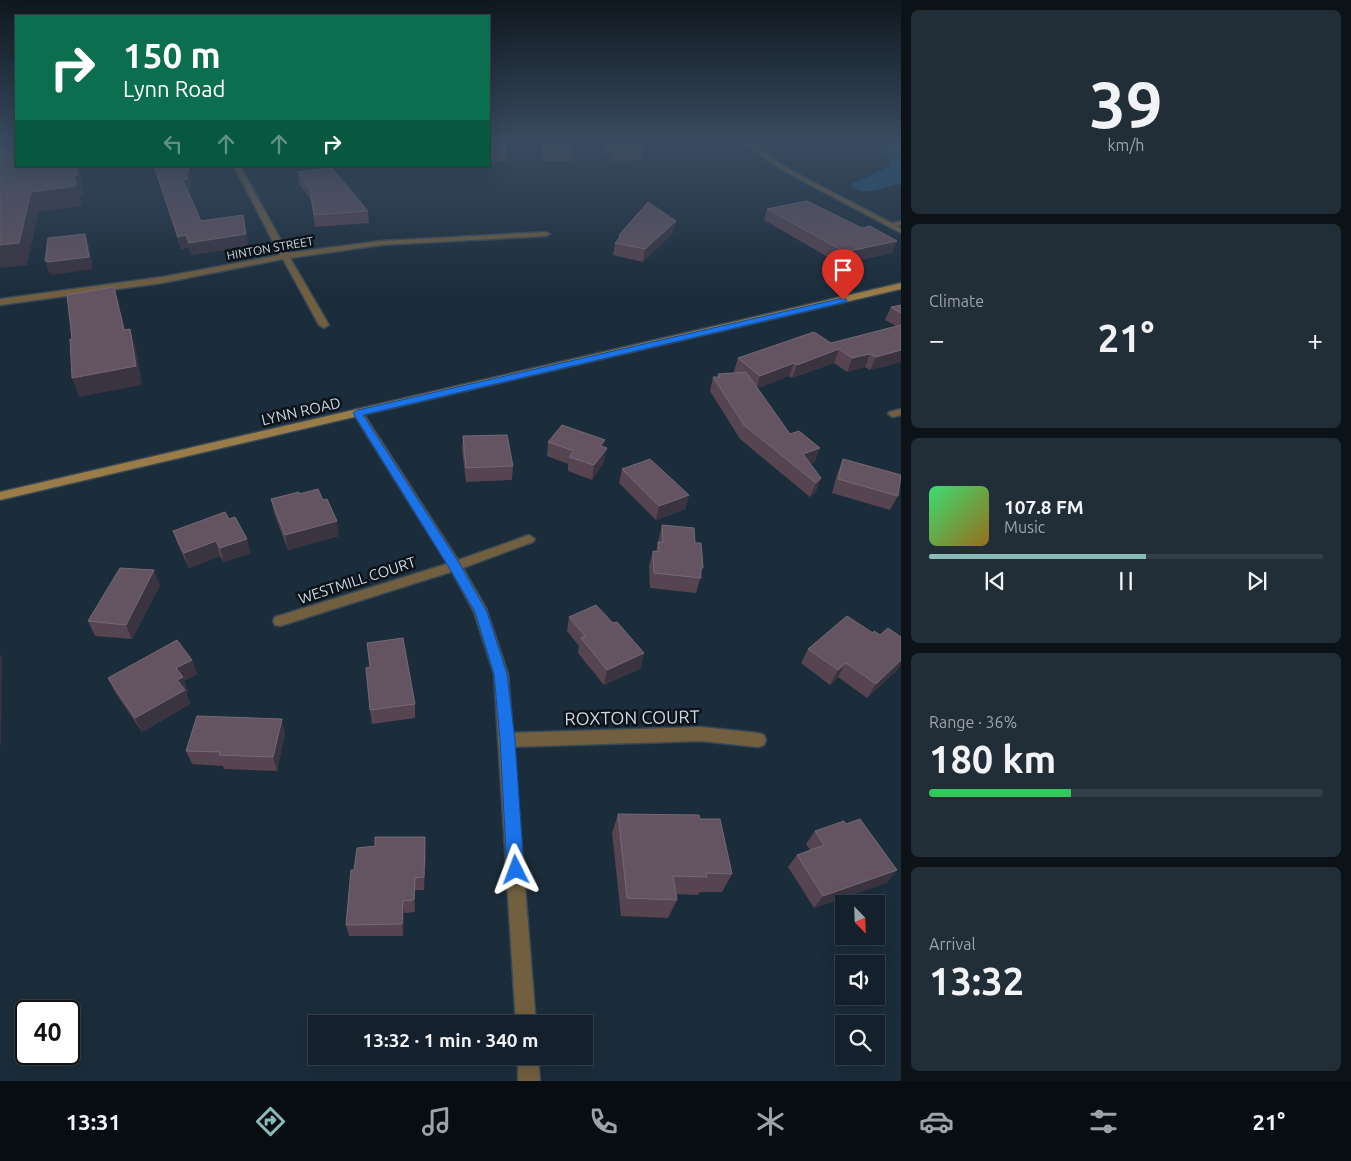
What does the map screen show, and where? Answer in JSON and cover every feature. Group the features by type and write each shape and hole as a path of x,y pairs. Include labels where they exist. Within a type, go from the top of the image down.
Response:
{"main road":[{"name":"LYNN ROAD","path":"0,496 901,286"}],"street":[{"path":"251,192 324,325"},
{"path":"829,192 901,231"},
{"path":"890,225 901,223"},
{"name":"HINTON STREET","path":"0,302 162,280 285,256 381,243 546,234"},
{"path":"358,413 455,566 481,612 501,674 508,740 525,1015"},
{"name":"WESTMILL COURT","path":"280,621 455,566 529,540"},
{"name":"ROXTON COURT","path":"508,740 701,734 758,740"},
{"path":"528,1065 529,1081"}],"building":[{"path":"0,192 31,192 19,243 0,245"},
{"path":"163,192 188,192 201,221 243,215 246,234 189,243 186,235 178,237"},
{"path":"311,192 352,192 368,211 314,215"},
{"path":"807,201 862,228 870,226 897,241 845,252 767,209"},
{"path":"648,202 676,221 645,249 615,243 621,236 619,235"},
{"path":"85,234 89,257 45,261 48,238"},
{"path":"114,287 124,330 130,329 136,366 72,378 70,339 72,339 67,295"},
{"path":"901,305 901,313 891,307"},
{"path":"901,325 901,350 876,357 870,354 852,358 839,349 797,365 794,363 760,376 738,358 814,332 831,343"},
{"path":"746,372 790,434 799,431 820,448 803,454 821,478 816,483 744,425 713,377 720,377 718,374"},
{"path":"562,425 605,440 600,446 607,448 594,465 569,457 574,451 548,442"},
{"path":"507,435 513,466 466,468 463,436"},
{"path":"650,459 689,495 659,506 622,469"},
{"path":"843,459 901,475 898,496 838,479"},
{"path":"318,489 323,500 327,499 337,521 285,535 271,499"},
{"path":"225,512 229,519 235,517 247,539 220,548 216,541 184,553 173,531"},
{"path":"662,525 694,528 695,543 701,543 703,568 700,568 701,578 654,573 653,551 659,552 658,542 663,542"},
{"path":"120,568 154,570 126,625 88,621"},
{"path":"596,605 613,623 617,622 644,653 607,670 581,638 585,636 569,617"},
{"path":"847,616 873,633 874,631 880,635 888,628 901,637 901,660 876,684 846,663 838,670 808,649"},
{"path":"403,638 415,704 370,710 366,668 370,667 367,643"},
{"path":"177,640 192,660 176,668 183,677 177,680 185,690 135,718 108,678"},
{"path":"197,716 282,719 273,757 219,755 220,752 186,751"},
{"path":"618,814 699,815 700,819 720,819 732,874 706,873 707,877 673,876 677,900 627,898"},
{"path":"860,819 897,870 823,896 797,855 824,845 815,831 844,821 846,824"},
{"path":"375,837 425,837 424,877 415,878 414,900 403,901 402,924 346,925 351,870 354,870 357,848 375,846"}],"route":[{"path":"516,870 508,740 501,674 481,612 455,566 358,413 843,300"}]}
